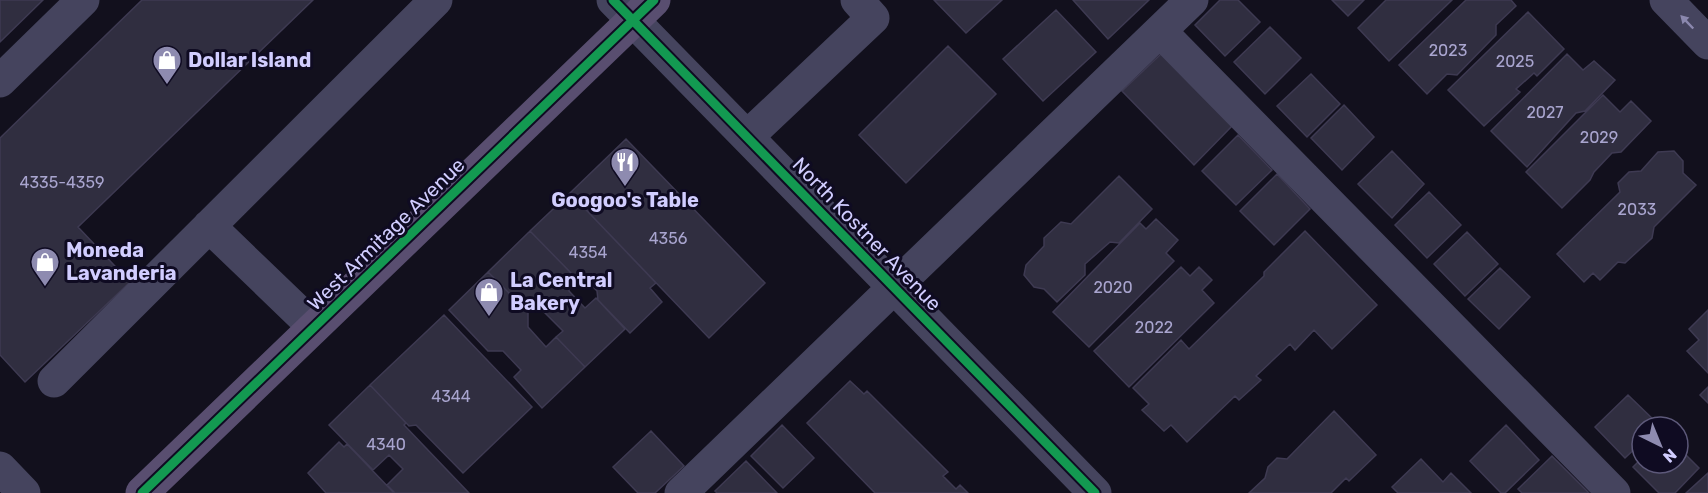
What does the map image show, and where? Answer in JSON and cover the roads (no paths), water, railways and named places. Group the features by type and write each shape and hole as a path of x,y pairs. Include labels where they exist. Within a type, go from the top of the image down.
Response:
{"main road":[{"name":"West Armitage Avenue","path":"142,493 314,327 633,7"}],"street":[{"path":"0,81 81,0"},
{"path":"54,381 436,0"},
{"path":"747,137 873,18 857,0"},
{"path":"681,493 1192,0"},
{"path":"1666,0 1708,43"},
{"name":"North Kostner Avenue","path":"633,7 747,137 1095,493"},
{"path":"1160,31 1614,493"},
{"path":"209,226 314,327"},
{"path":"0,468 24,493"}],"place":[{"name":"Dollar Island","path":"167,86"},
{"name":"Googoo's Table","path":"625,188"},
{"name":"Moneda Lavanderia","path":"45,288"},
{"name":"La Central Bakery","path":"489,318"}]}
